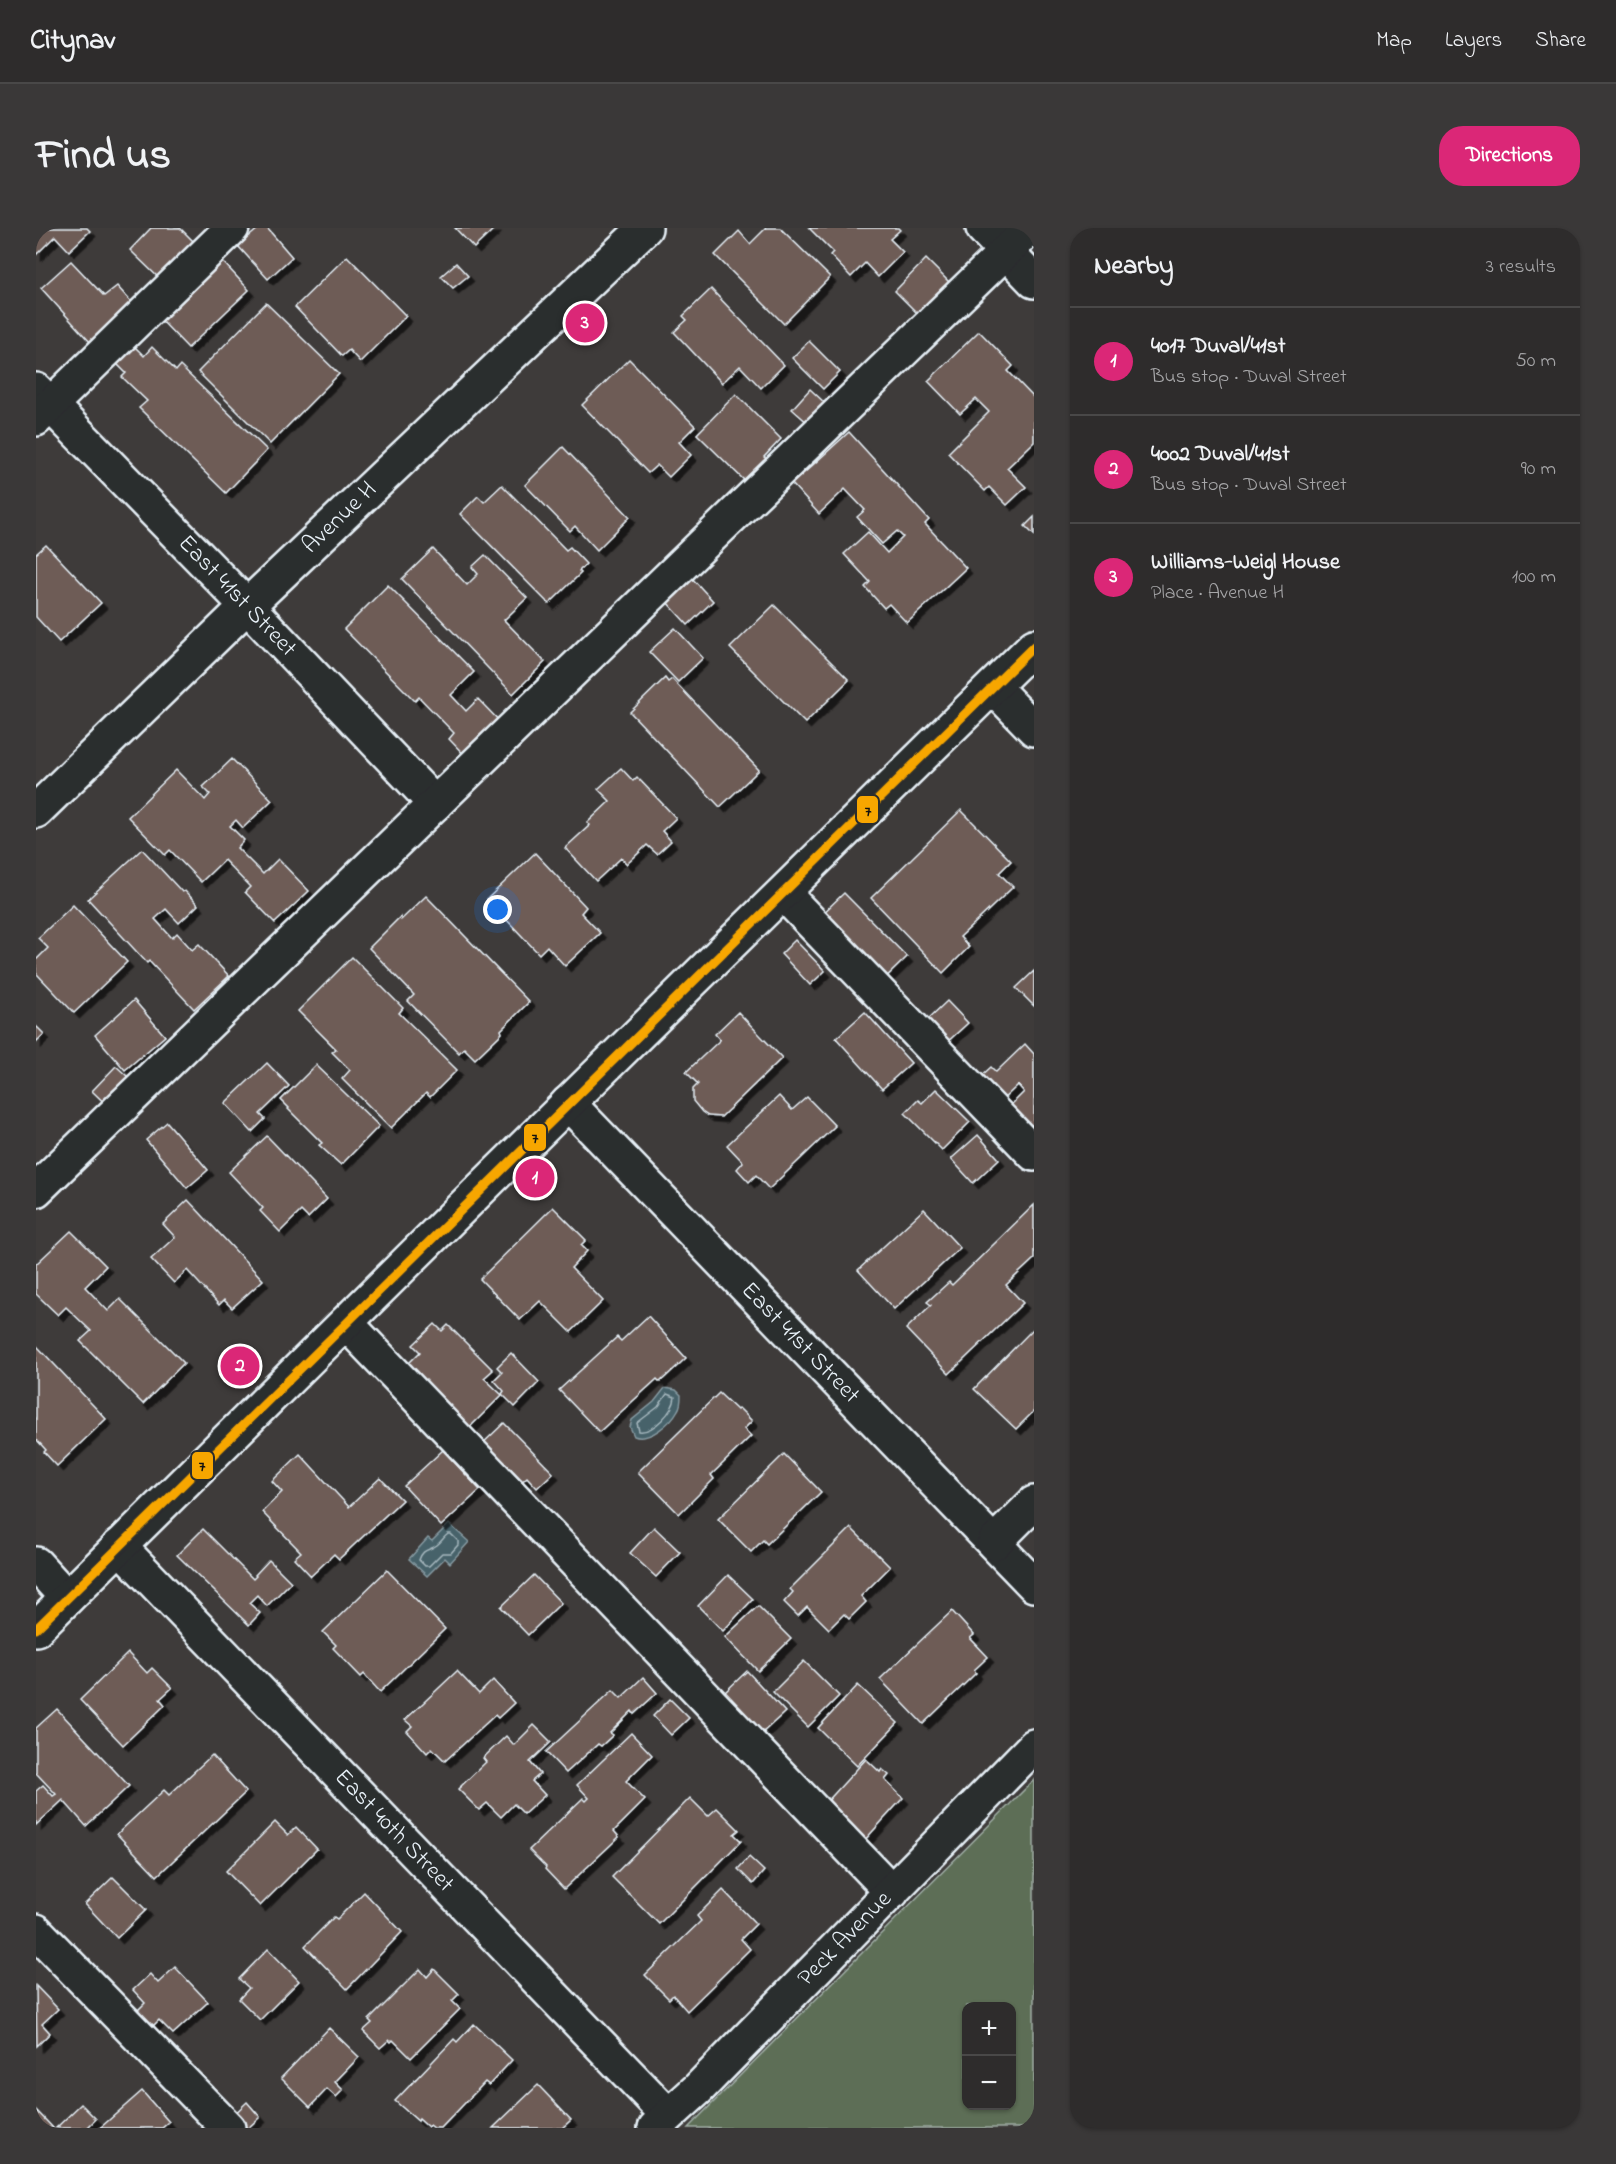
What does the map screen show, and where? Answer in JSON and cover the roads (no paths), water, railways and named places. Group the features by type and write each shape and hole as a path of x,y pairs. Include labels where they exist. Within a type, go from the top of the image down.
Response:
{"street":[{"path":"41,405 232,228"},
{"name":"Avenue H","path":"36,811 247,606 645,228"},
{"path":"983,228 1034,281"},
{"path":"36,1190 1030,228"},
{"name":"East 41st Street","path":"41,405 247,606 435,804"},
{"path":"36,1629 1034,646"},
{"path":"993,687 1034,729"},
{"path":"784,894 1034,1154"},
{"name":"East 41st Street","path":"568,1103 1034,1585"},
{"path":"346,1323 892,1892"},
{"path":"994,1543 1034,1503"},
{"name":"East 40th Street","path":"119,1546 662,2121"},
{"path":"36,1564 68,1599"},
{"name":"Peck Avenue","path":"662,2121 698,2089 1034,1746"},
{"path":"36,1931 228,2128"}],"water":[{"path":"665,1388 676,1390 681,1395 680,1407 675,1415 653,1434 634,1436 630,1427 632,1420 654,1402"},
{"path":"449,1524 469,1542 450,1563 445,1558 427,1576 409,1559 428,1538 432,1541"}],"place":[{"name":"Williams-Weigl House","path":"585,323"},
{"name":"4017 Duval/41st","path":"535,1178"},
{"name":"4002 Duval/41st","path":"240,1366"}]}
